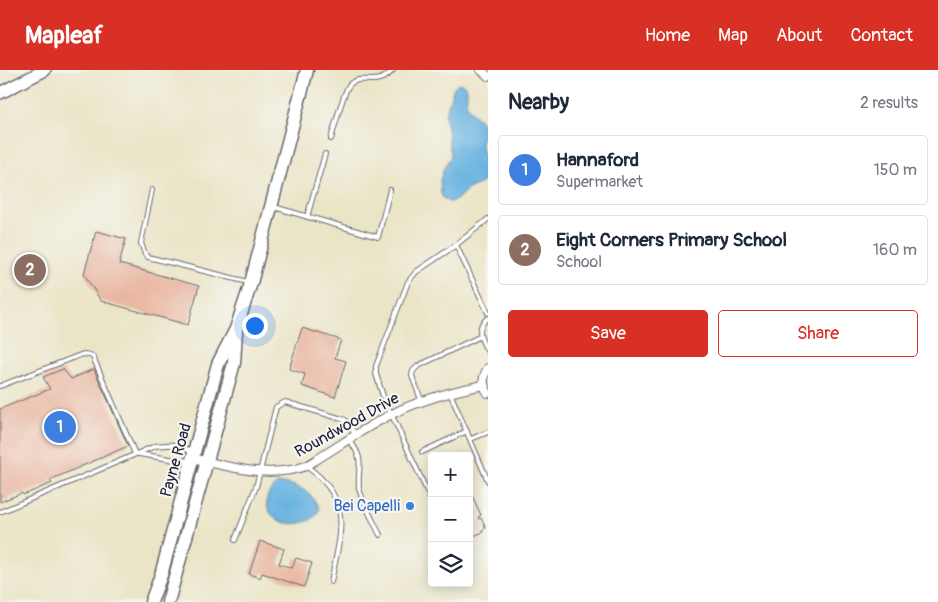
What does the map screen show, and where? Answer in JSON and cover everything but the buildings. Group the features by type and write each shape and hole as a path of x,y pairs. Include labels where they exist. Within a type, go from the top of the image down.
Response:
{"main road":[{"name":"Payne Road","path":"151,602 161,575 218,364 236,329 272,207 307,70"},
{"name":"Payne Road","path":"168,602 234,363 236,329"}],"street":[{"path":"0,93 45,70"},
{"path":"481,70 488,76"},
{"path":"488,368 484,375 484,385 488,393"},
{"name":"Roundwood Drive","path":"193,458 260,472 283,471 306,466 392,414 422,402 484,385"}],"lane":[{"path":"331,139 350,84 356,80 377,81 387,77 393,70"},
{"path":"307,217 324,154"},
{"path":"152,190 141,243 148,257 250,282"},
{"path":"272,207 378,237 390,190"},
{"path":"430,497 378,383 376,366 408,282 416,272 456,245 488,219"},
{"path":"456,245 488,313"},
{"path":"488,318 482,324 479,331 488,352"},
{"path":"422,402 412,376 414,371 423,364 480,337"},
{"path":"0,386 83,354 90,354 137,454"},
{"path":"450,394 488,481"},
{"path":"235,540 250,505 276,407 285,402 345,420 360,457 359,489 380,535"},
{"path":"422,452 467,431"},
{"path":"471,439 488,432"},
{"path":"0,512 155,446 168,445 186,448 193,458 182,462 137,454"},
{"path":"306,466 327,483 339,506 342,525 332,582"}],"water":[{"path":"459,83 463,84 467,89 468,108 484,126 485,132 481,144 487,174 482,183 467,190 459,198 449,202 441,194 440,180 451,156 445,115 454,87"},
{"path":"278,484 297,487 313,498 319,509 314,517 301,523 290,524 274,517 269,511 267,497"}],"place":[{"name":"Eight Corners Primary School","path":"30,270"},
{"name":"Hannaford","path":"60,427"},
{"name":"Bei Capelli","path":"410,506"}]}
